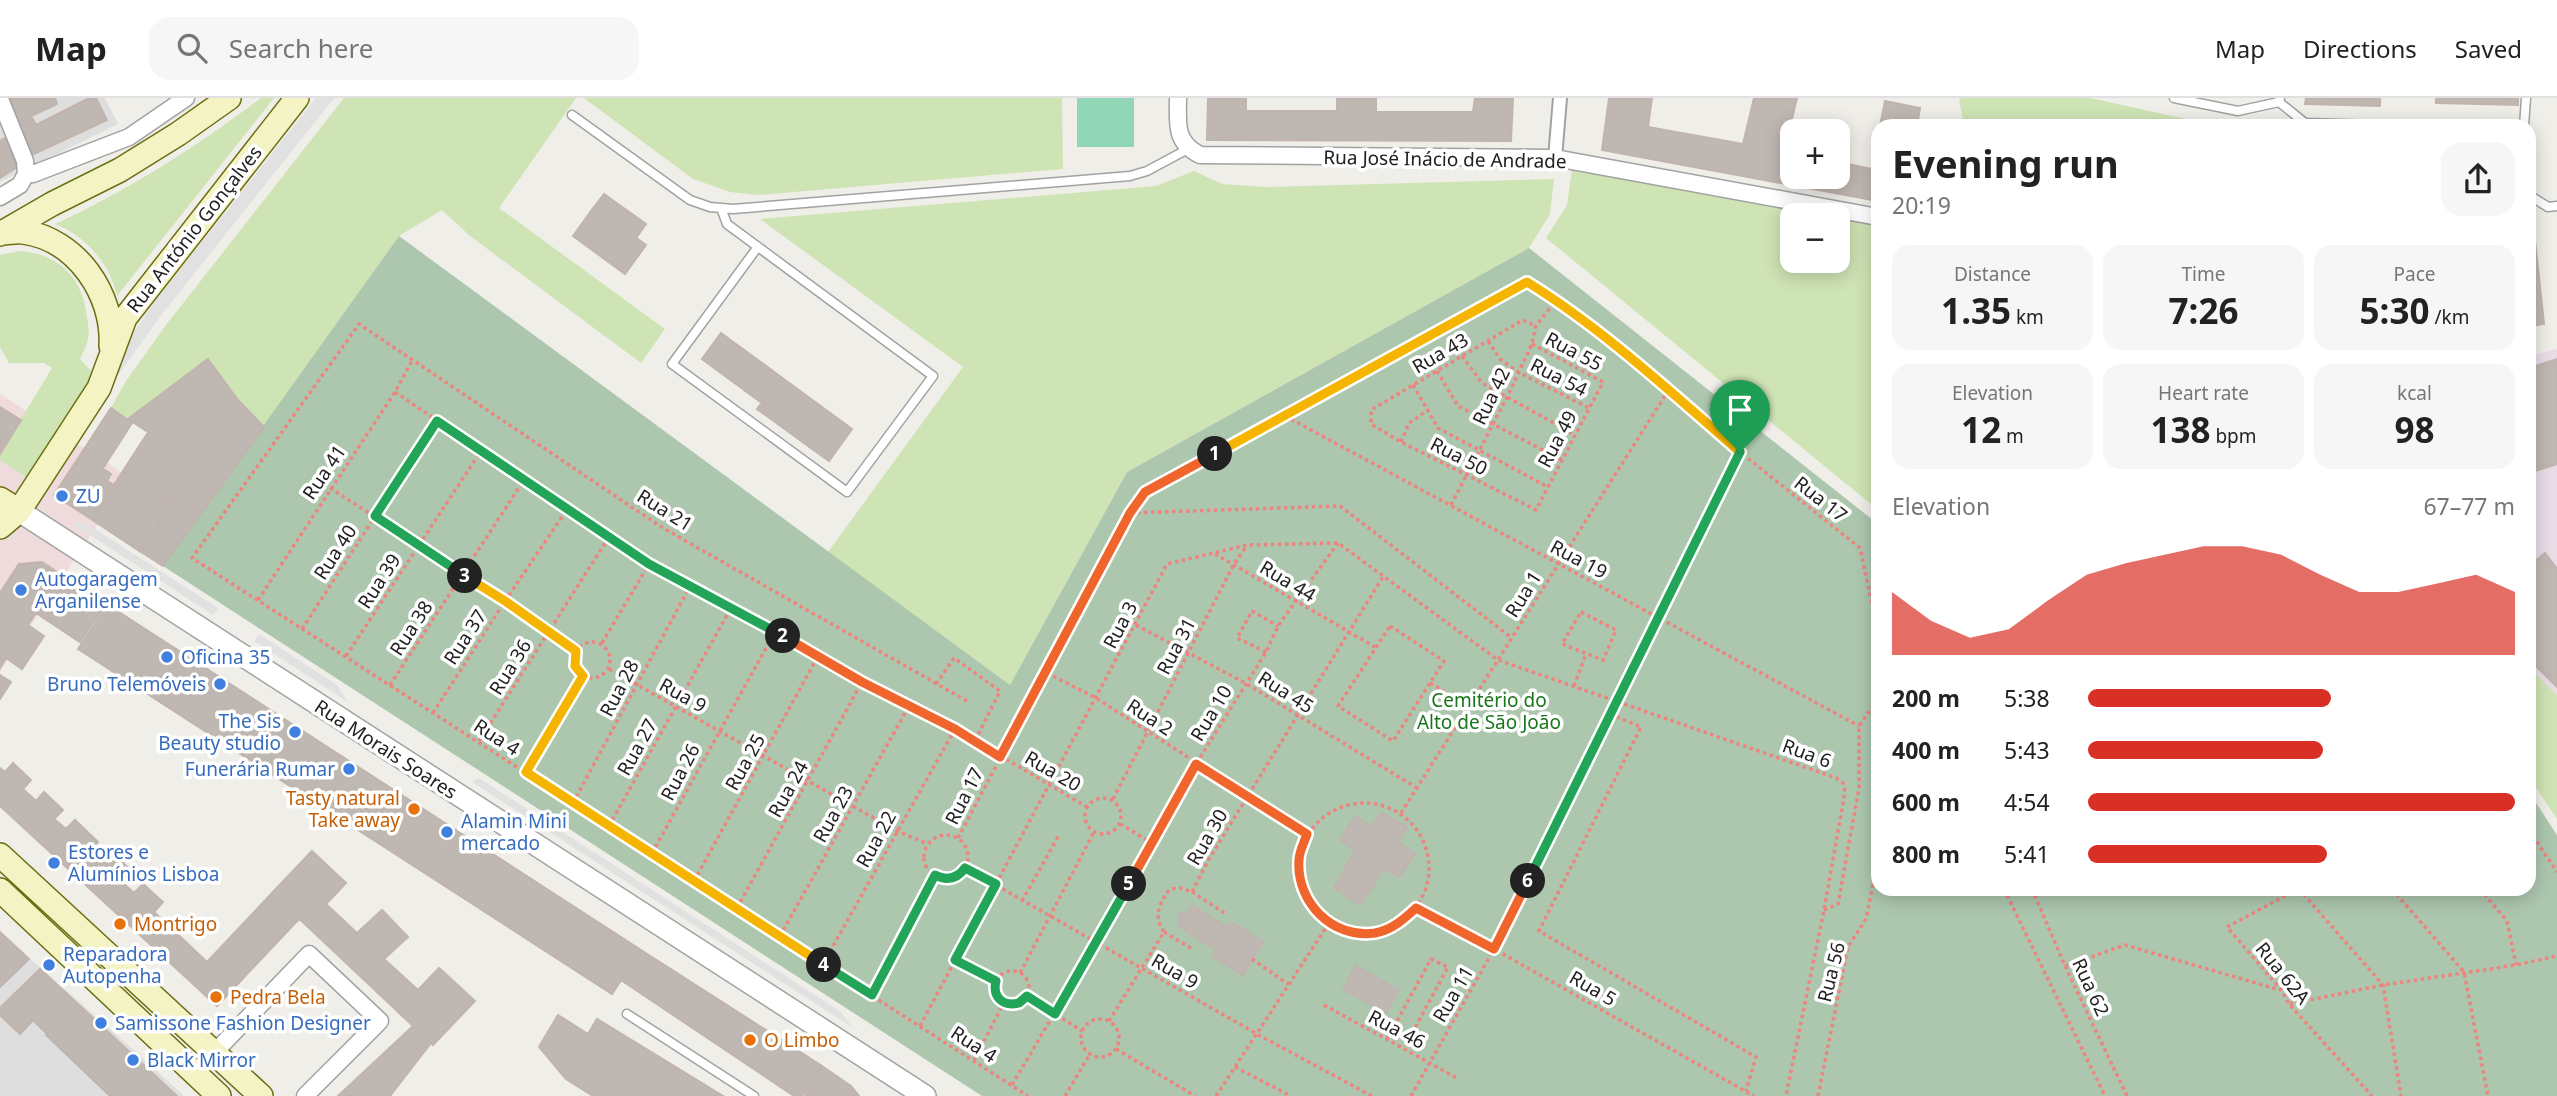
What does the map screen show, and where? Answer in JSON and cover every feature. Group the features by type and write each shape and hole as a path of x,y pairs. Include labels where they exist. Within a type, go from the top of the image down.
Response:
{"main road":[{"path":"1,233 120,170 229,98"},
{"name":"Rua António Gonçalves","path":"0,527 9,505 99,388 125,318 297,98"},
{"path":"1,233 23,232 39,236 68,252 92,276 110,323 111,357"},
{"path":"2,859 261,1096"},
{"path":"0,890 219,1096"},
{"path":"196,1073 215,1052"}],"street":[{"path":"26,174 33,174 130,137 186,98"},
{"path":"1178,98 1180,133 1188,149"},
{"path":"1555,158 1560,98"},
{"path":"0,99 25,161 26,174 20,185 0,197"},
{"name":"Rua José Inácio de Andrade","path":"1188,149 1200,155 1213,156 1555,158 1871,216"},
{"name":"Rua Morais Soares","path":"9,505 917,1094"},
{"path":"215,1052 309,954 380,1021 305,1096"}],"lane":[{"path":"2174,98 2238,111 2279,100 2300,119"},
{"path":"2524,119 2526,98"},
{"path":"572,115 690,200 721,208 757,208 1130,176 1147,171 1188,149"},
{"path":"2536,199 2548,207 2557,206"},
{"path":"721,208 727,225 933,376 847,492 672,364 757,247"},
{"path":"627,1014 754,1096"}],"path":[{"name":"Rua 17","path":"958,838 1130,513 1145,492 1527,282 1556,300 1860,548 1871,599"},
{"name":"Rua 42","path":"1451,505 1507,397 1532,344 1536,326 1556,300"},
{"name":"Rua 43","path":"1371,424 1371,410 1413,384 1523,320 1536,326"},
{"name":"Rua 21","path":"359,324 663,527 967,701"},
{"name":"Rua 4","path":"359,324 192,558 1028,1096"},
{"name":"Rua 54","path":"1489,341 1500,359 1518,372 1589,408"},
{"name":"Rua 55","path":"1532,344 1603,382"},
{"path":"1462,356 1482,383 1575,435"},
{"name":"Rua 41","path":"258,600 395,392 413,359"},
{"path":"1437,371 1458,406 1562,460"},
{"name":"Rua 49","path":"1536,510 1603,382"},
{"path":"1413,384 1438,428 1548,487"},
{"name":"Rua 1","path":"1401,813 1668,391"},
{"name":"Rua 20","path":"395,392 649,564 862,682 955,729 1087,807"},
{"path":"1401,442 1409,423 1428,410"},
{"name":"Rua 19","path":"1285,416 1859,726"},
{"name":"Rua 40","path":"302,629 437,421"},
{"name":"Rua 50","path":"1371,424 1536,510"},
{"name":"Rua 39","path":"346,656 481,451"},
{"name":"Rua 11","path":"1411,1096 1494,949 1740,452"},
{"name":"Rua 38","path":"390,685 524,480"},
{"path":"330,488 505,601 576,651"},
{"path":"1130,513 1340,506 1512,638"},
{"name":"Rua 37","path":"433,713 568,508"},
{"name":"Rua 36","path":"478,742 609,537"},
{"path":"1338,542 1498,660"},
{"name":"Rua 3","path":"920,1026 1167,564 1247,545 1338,542"},
{"name":"Rua 10","path":"1012,1085 1154,844 1196,764 1266,652 1279,626 1338,542"},
{"name":"Rua 31","path":"1112,799 1234,564 1247,545"},
{"name":"Rua 44","path":"1214,553 1376,647"},
{"path":"602,644 649,564"},
{"name":"Rua 30","path":"1164,932 1157,915 1160,902 1170,888 1192,892 1209,859 1384,575"},
{"name":"Rua 28","path":"573,803 690,586"},
{"name":"Rua 27","path":"609,826 731,608"},
{"path":"1266,652 1237,638 1252,611 1279,626"},
{"path":"1581,612 1616,630 1603,660 1586,654 1562,644 1581,612"},
{"name":"Rua 45","path":"1136,625 1245,683 1417,788"},
{"path":"1390,626 1444,661 1430,683 1393,741 1338,706 1390,626"},
{"name":"Rua 26","path":"652,854 775,632"},
{"path":"585,643 602,644 610,655 609,669 599,677 583,676 575,666 576,651 585,643"},
{"path":"1574,686 1586,654"},
{"name":"Rua 25","path":"694,881 818,656"},
{"path":"936,684 954,657 1000,691 975,741"},
{"name":"Rua 6","path":"1498,660 1836,778 1843,783 1845,792 1824,910 1786,1096"},
{"name":"Rua 9","path":"609,669 897,831 928,844"},
{"name":"Rua 2","path":"1046,672 1096,698 1307,834"},
{"path":"526,772 583,676"},
{"name":"Rua 24","path":"737,908 862,682"},
{"path":"1430,683 1469,706"},
{"name":"Rua 23","path":"780,936 909,706"},
{"path":"1824,910 1838,904 1859,788 1859,726 1871,709"},
{"path":"1610,714 1641,727 1539,930 1756,1057 1746,1091"},
{"name":"Rua 22","path":"823,964 955,729"},
{"path":"1096,798 1112,799 1121,810 1120,824 1110,833 1094,832 1086,821 1087,807 1096,798"},
{"path":"1349,803 1377,803 1401,813 1420,832 1429,857 1428,884 1416,908 1398,924 1375,933 1351,932 1329,923 1310,906 1300,883 1298,858 1307,834 1325,814 1349,803"},
{"path":"1120,824 1154,844"},
{"path":"1020,973 1094,832"},
{"path":"1023,901 1059,835"},
{"path":"939,836 958,838 967,848 968,861 965,868 948,879 935,875 929,871 924,858 928,844 939,836"},
{"path":"2536,841 2557,873"},
{"name":"Rua 9","path":"965,868 1096,940 1256,1034 1372,1096"},
{"path":"872,995 935,875"},
{"path":"1192,892 1226,914"},
{"name":"Rua 56","path":"1818,1096 1848,947 1866,919 1871,894"},
{"path":"2007,896 2105,1096"},
{"name":"Rua 62","path":"2035,896 2127,1096"},
{"name":"Rua 62A","path":"2285,896 2227,927 2282,991 2289,1004 2372,1096"},
{"path":"2304,896 2383,985 2401,1096"},
{"path":"2398,896 2464,972 2488,1096"},
{"path":"2486,896 2507,921 2516,965"},
{"name":"Rua 5","path":"1416,908 1754,1096"},
{"path":"1216,1096 1329,923"},
{"path":"1109,1021 1164,932 1194,950"},
{"path":"2065,966 2125,945 2282,991"},
{"path":"2289,1004 2383,985 2516,965 2557,956"},
{"path":"1252,959 1289,984"},
{"path":"1387,1039 1431,959 1448,967 1404,1048"},
{"path":"955,960 996,981"},
{"path":"1010,971 1020,973 1027,981 1027,996 1019,1003 1004,1003 995,991 996,981 999,976 1010,971"},
{"path":"1027,996 1082,1031"},
{"path":"973,1060 1004,1003"},
{"name":"Rua 46","path":"1324,1005 1457,1078"},
{"path":"1091,1021 1109,1021 1118,1031 1119,1043 1107,1056 1095,1057 1081,1041 1082,1031 1091,1021"},
{"path":"1116,1049 1195,1096"},
{"path":"1065,1096 1090,1054"},
{"path":"1235,1067 1291,1096"}],"shaded area":[{"path":"0,98 105,98 118,124 0,182"},
{"path":"316,98 334,98 163,313 118,375 114,372 127,342 156,300"},
{"path":"2557,349 2557,695 2536,674 2536,354"},
{"path":"0,394 129,477 0,672"},
{"path":"84,522 218,608 213,615 73,524"},
{"path":"259,634 337,685 348,702 254,641"},
{"path":"479,778 840,1011 853,1028 472,782"},
{"path":"0,932 138,1054 184,1096 0,1096"}],"green space":[{"path":"261,98 274,98 117,296 109,273 95,252 77,236 55,224 161,167"},
{"path":"344,98 576,98 499,208 665,329 641,363 470,236 442,210 399,236 264,427 238,400 208,359 128,419 111,408 126,381 166,325"},
{"path":"584,98 1062,98 1063,169 758,195 730,192 693,179"},
{"path":"1077,98 1134,98 1134,147 1077,147"},
{"path":"2090,98 2186,119 1963,119 1959,100"},
{"path":"1572,169 1706,195 1709,189 1783,203 1780,203 1780,273 1850,273 1850,216 1871,220 1871,504 1546,238 1567,205"},
{"path":"1194,171 1222,184 1267,187 1554,179 1550,214 1529,248 1127,472 1010,685 828,552 963,367 760,219 1156,186"},
{"name":"Cemitério do Alto de São João","path":"399,236 1010,685 1127,472 1529,248 1871,518 1871,896 2536,896 2536,803 2557,835 2557,1096 982,1096 163,566"},
{"path":"19,251 55,261 72,277 83,298 89,332 80,359 94,374 87,390 29,479 0,460 0,454 52,368 44,363 9,363 0,347 0,255"},
{"path":"2536,674 2557,695 2557,819 2536,788"}],"building":[{"path":"10,98 55,98 57,104 19,122"},
{"path":"89,98 96,98 107,120 32,155 19,122 31,116 36,125"},
{"path":"1208,98 1246,98 1246,111 1337,111 1337,98 1376,98 1376,112 1473,112 1475,98 1513,98 1511,141 1207,140"},
{"path":"1609,98 1652,98 1648,127 1743,144 1754,98 1797,98 1792,119 1780,119 1780,183 1602,150"},
{"path":"2306,98 2380,98 2380,106 2305,104"},
{"path":"2436,98 2518,98 2518,105 2436,103"},
{"path":"1885,101 1920,108 1918,119 1881,119"},
{"path":"5,138 17,167 0,178 0,141"},
{"path":"1850,164 1871,169 1871,200 1813,189 1850,189"},
{"path":"604,194 646,224 636,238 594,207"},
{"path":"594,207 646,245 625,274 573,236"},
{"path":"2536,250 2544,324 2536,325"},
{"path":"721,333 781,377 762,403 702,359"},
{"path":"208,359 238,400 171,503 123,471 184,377"},
{"path":"2557,359 2557,464 2536,471 2536,366"},
{"path":"184,377 148,432 128,419"},
{"path":"781,377 852,429 829,461 757,409"},
{"path":"238,400 264,427 197,519 171,503"},
{"path":"0,407 21,420 0,454"},
{"path":"111,408 132,423 103,468 81,454"},
{"path":"81,454 111,474 107,481 114,485 91,519 54,495"},
{"path":"123,471 171,503 162,516 136,500 143,490 133,484 127,494 114,485"},
{"path":"133,484 143,490 136,500 164,517 141,552 91,519 114,485 127,494"},
{"path":"171,503 197,519 163,566 141,552"},
{"path":"2545,553 2557,569 2557,687 2536,666 2536,560"},
{"path":"42,562 106,604 80,642 36,613 28,625 44,636 22,669 6,658 0,668 0,593 19,564"},
{"path":"108,605 641,950 612,994 78,649"},
{"path":"0,675 11,682 0,699"},
{"path":"13,763 31,780 23,789 36,801 44,792 63,810 54,819 66,829 75,820 98,842 89,851 98,860 108,849 132,871 122,882 134,893 143,884 163,902 154,912 207,962 272,893 299,919 217,1006 0,806 0,768 5,772"},
{"path":"1381,813 1407,827 1398,842 1415,854 1399,877 1384,869 1360,905 1334,888 1355,850 1340,840 1355,816 1372,826"},
{"path":"312,851 346,883 326,904 357,933 382,910 408,937 384,959 418,990 439,968 475,1001 433,1045 431,1043 390,1096 338,1096 413,1026 272,893"},
{"path":"1192,905 1228,928 1232,922 1263,942 1243,975 1212,956 1216,950 1178,926 1181,920 1178,912 1187,913"},
{"path":"0,932 29,959 0,987"},
{"path":"641,950 822,1066 802,1096 794,1096 621,980"},
{"path":"1355,966 1399,990 1386,1013 1343,989"},
{"path":"40,969 78,1004 47,1034 33,1020 20,1034 0,1015 0,1008"},
{"path":"78,1004 177,1096 110,1096 46,1035"},
{"path":"558,1015 588,1034 597,1019 723,1096 593,1096 566,1079 539,1047"},
{"path":"822,1066 851,1086 859,1096 805,1096"}],"place":[{"name":"ZU","path":"62,496"},
{"name":"Autogaragem Arganilense","path":"21,590"},
{"name":"Oficina 35","path":"167,657"},
{"name":"Bruno Telemóveis","path":"220,684"},
{"name":"The Sis Beauty studio","path":"295,732"},
{"name":"Funerária Rumar","path":"349,769"},
{"name":"Tasty natural Take away","path":"414,809"},
{"name":"Alamin Mini mercado","path":"447,832"},
{"name":"Estores e Alumínios Lisboa","path":"54,863"},
{"name":"Montrigo","path":"120,924"},
{"name":"Reparadora Autopenha","path":"49,965"},
{"name":"Pedra Bela","path":"216,997"},
{"name":"Samissone Fashion Designer","path":"101,1023"},
{"name":"O Limbo","path":"750,1040"},
{"name":"Black Mirror","path":"133,1060"}],"route":[{"path":"1527,282 1556,300 1740,452 1494,949 1416,908 1398,924 1375,933 1351,932 1329,923 1310,906 1300,883 1298,858 1307,834 1196,764 1154,844 1055,1014 1027,996 1014,1005 1004,1003 995,991 996,981 955,960 996,884 965,868 955,877 948,879 935,875 872,995 526,772 583,676 575,666 576,651 375,516 437,421 649,564 862,682 955,729 1000,757 1130,513 1145,492 1527,282"}]}
